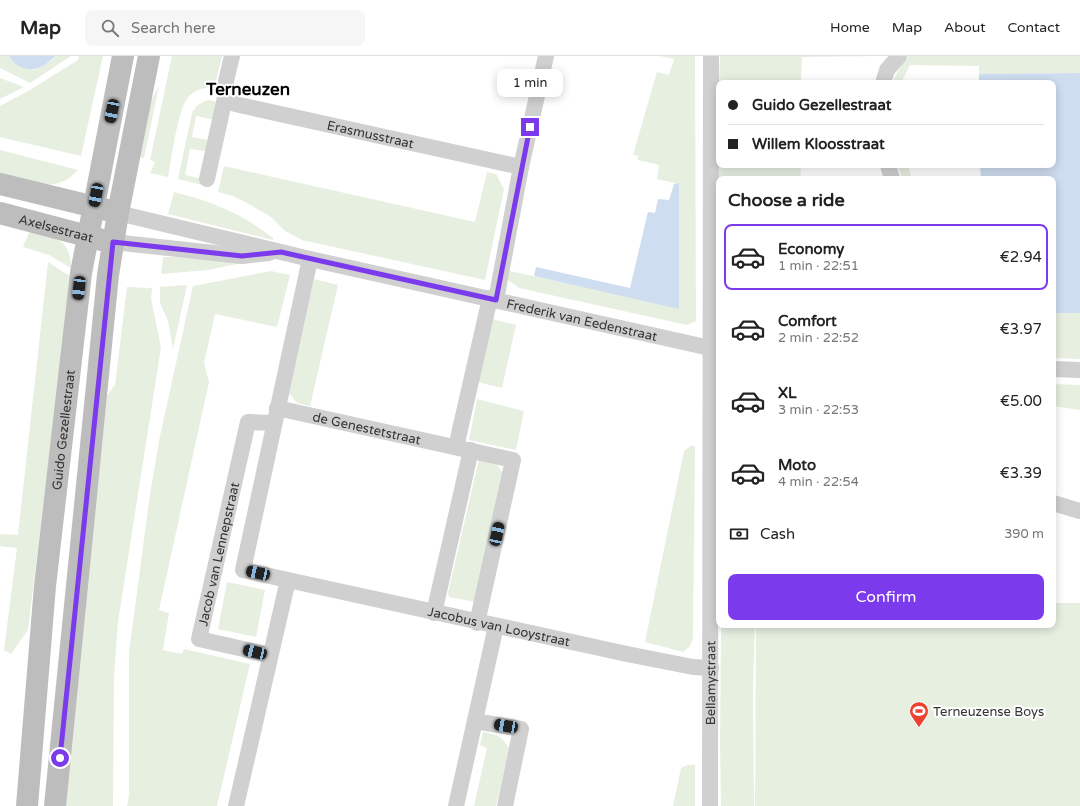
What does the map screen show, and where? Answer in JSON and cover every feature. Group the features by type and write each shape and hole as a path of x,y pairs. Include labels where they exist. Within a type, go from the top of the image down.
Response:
{"main road":[{"name":"Guido Gezellestraat","path":"27,806 45,586 81,273 123,56"},
{"path":"55,806 113,242 149,56"},
{"path":"0,184 118,213"},
{"name":"Axelsestraat","path":"0,213 113,242"}],"street":[{"path":"207,179 226,93 226,81 232,56"},
{"path":"434,613 464,449 468,393 493,299 546,56"},
{"name":"Bellamystraat","path":"710,806 715,350 711,56"},
{"path":"884,70 899,56"},
{"name":"Erasmusstraat","path":"226,93 234,104 521,167"},
{"name":"Frederik van Eedenstraat","path":"118,213 310,259 715,350"},
{"name":"Frederik van Eedenstraat","path":"113,242 242,256 281,252"},
{"name":"Jacob van Lennepstraat","path":"288,580 243,570 275,415 310,259"},
{"path":"1056,370 1080,370"},
{"name":"Jacob van Lennepstraat","path":"270,655 199,639 248,422 275,415"},
{"name":"de Genestetstraat","path":"275,415 464,449 513,460 477,623"},
{"path":"1056,504 1080,511"},
{"path":"236,806 288,580"},
{"name":"Jacobus van Looystraat","path":"288,580 477,623 686,666 711,668"},
{"path":"456,806 496,626"},
{"path":"475,721 521,729 505,806"}],"shaded area":[{"path":"0,56 9,56 13,62 34,70 51,61 55,56 71,56 30,83 0,68"},
{"path":"79,56 103,56 81,156 0,137 0,106 30,90 78,60"},
{"path":"172,56 222,56 215,86 195,92 189,96 185,102 178,122 168,177 150,173 155,162 150,160"},
{"path":"660,56 695,56 696,321 687,325 519,288 508,280 510,271 679,308 679,184 657,179 659,165 638,160 638,156 633,155 657,72 669,75 674,59"},
{"path":"720,56 878,56 802,57 801,80 719,80"},
{"path":"908,56 1080,56 1080,73 979,74 979,66 910,65 902,80 894,80"},
{"path":"0,78 24,87 0,99"},
{"path":"159,86 144,158 138,157 147,108"},
{"path":"209,100 218,102 216,120 196,116 192,137 212,141 208,149 204,151 190,149 185,175 211,181 210,187 178,179 192,113 195,108 203,102"},
{"path":"0,150 78,170 66,180 50,185 33,185 0,179"},
{"path":"224,166 475,222 487,172 496,174 504,189 485,280 302,240 285,231 271,217 249,204 233,196 218,192"},
{"path":"719,168 801,168 800,176 719,176"},
{"path":"898,168 909,168 911,176 902,176"},
{"path":"174,192 226,209 250,222 273,238 273,240 168,214"},
{"path":"30,230 60,241 68,251 71,268 49,255 23,247"},
{"path":"163,257 241,258 241,263 208,270 161,274"},
{"path":"48,262 71,277 28,630 11,654 4,650 17,548 0,546 0,534 18,535"},
{"path":"271,271 290,275 277,327 215,314 204,363 209,382 159,610 169,613 163,650 182,654 184,649 250,664 217,806 127,806 129,795 129,652 150,494 160,436 193,286"},
{"path":"314,279 338,285 310,406 297,403 289,393"},
{"path":"187,285 173,349 168,321 160,303 160,287"},
{"path":"127,287 152,288 151,299 161,347 118,622 114,675 113,806 64,806 107,396 115,385"},
{"path":"1056,313 1080,313 1080,359 1056,358"},
{"path":"488,318 516,325 502,388 473,381"},
{"path":"1056,384 1080,385 1080,410 1056,406"},
{"path":"477,399 524,411 516,450 469,440"},
{"path":"691,446 695,446 693,638 690,646 683,652 645,642 684,451"},
{"path":"479,459 496,463 502,472 475,602 449,597 448,593"},
{"path":"227,582 265,590 256,637 218,629"},
{"name":"Terneuzense Boys","path":"1056,603 1080,603 1080,806 755,806 756,628 1056,628"},
{"path":"721,628 755,628 753,688 754,806 721,806"},
{"path":"483,732 499,736 504,740 509,748 496,806 474,806 487,748 480,745"},
{"path":"688,765 695,765 695,806 673,806 681,768"}],"water":[{"path":"9,56 55,56 44,65 37,68 25,69 14,62"},
{"path":"1080,73 1080,313 1056,313 1056,176 981,176 980,168 1056,168 1056,80 979,80 979,74"},
{"path":"679,183 679,309 534,276 536,267 630,288 648,212 655,213 658,199 669,200 674,184"}],"place":[{"name":"Terneuzense Boys","path":"919,728"}],"district":[{"name":"Terneuzen","path":"248,89"}],"route":[{"path":"60,758 108,275 113,242 242,256 281,252 496,300 530,127"}]}
